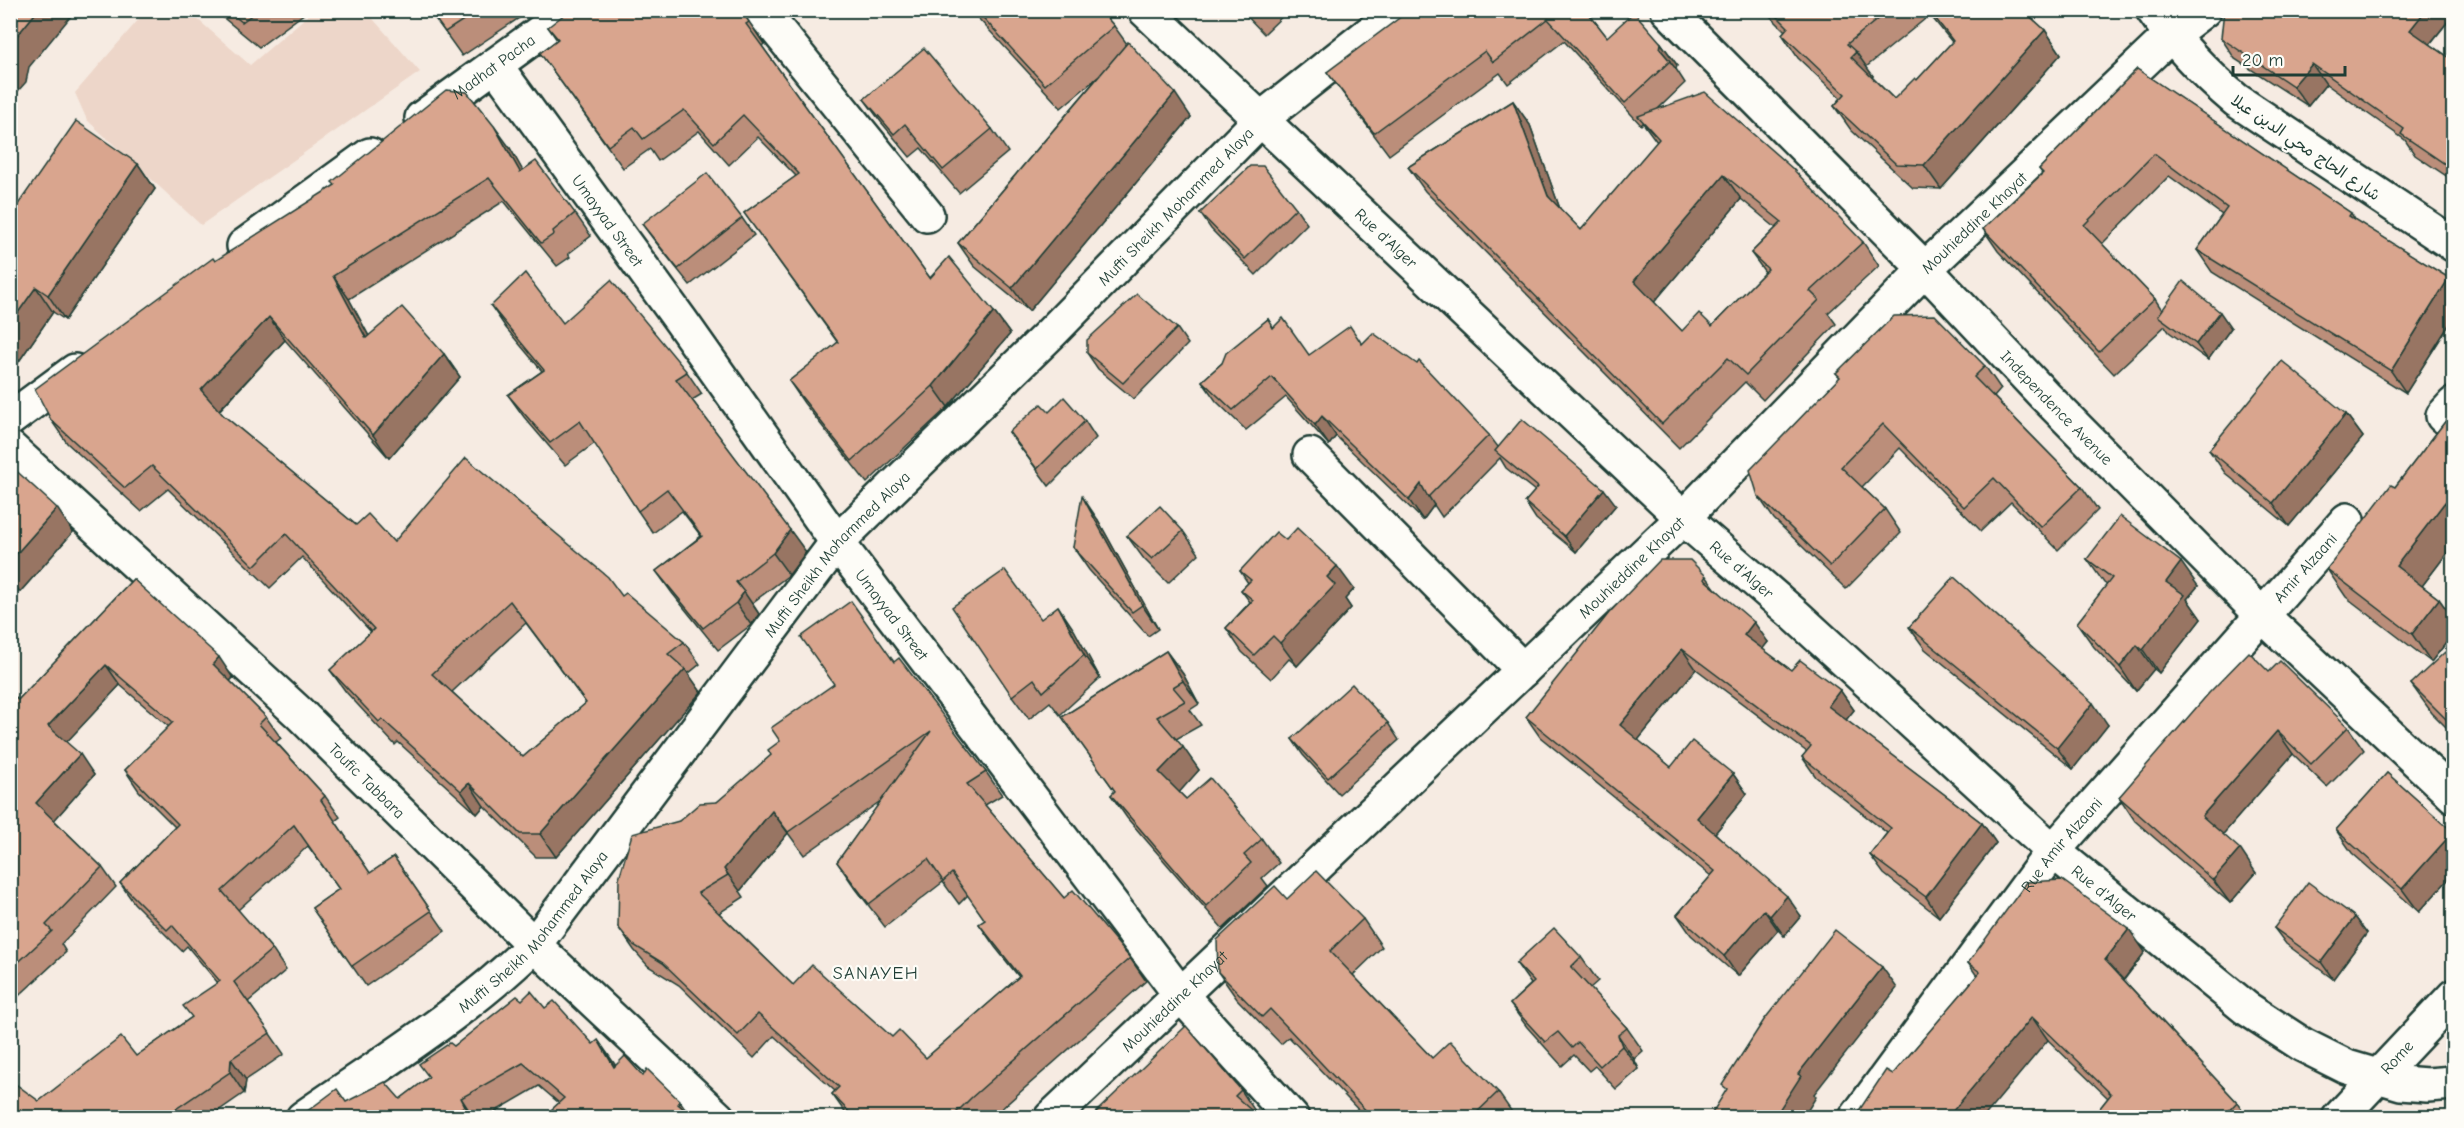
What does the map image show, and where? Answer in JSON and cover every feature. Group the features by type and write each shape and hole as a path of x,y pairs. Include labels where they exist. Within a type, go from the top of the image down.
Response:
{"street":[{"name":"Madhat Pacha","path":"221,263 572,10"},
{"path":"761,10 927,214"},
{"name":"Rue d'Alger","path":"1144,10 1683,518 1796,615 2053,851 2274,1028 2347,1067 2377,1077 2427,1085 2454,1083"},
{"name":"Mufti Sheikh Mohammed Alaya","path":"303,1118 459,1010 534,945 837,542 1051,333 1261,119 1399,10"},
{"name":"Independence Avenue","path":"1668,10 1925,269 2044,395 2263,615 2454,796"},
{"name":"Mouhieddine Khayat","path":"1051,1118 1683,518 2162,23 2204,10"},
{"name":"شارع الحاج محي الدين عبلا","path":"2162,23 2204,74 2236,100 2454,245"},
{"name":"Umayyad Street","path":"495,64 837,542 1180,994 1292,1118"},
{"path":"10,419 97,355"},
{"name":"Toufic Tabbara","path":"10,448 298,712 534,945 718,1118"},
{"path":"1310,455 1523,670"},
{"name":"Amir Alzaani","path":"2263,615 2347,520"},
{"name":"Rue Amir Alzaani","path":"1856,1118 2053,851 2263,615"},
{"name":"Rome","path":"2339,1118 2454,996"}],"shaded area":[{"path":"146,11 188,11 250,65 313,11 366,11 420,72 201,225 87,120 75,93"}],"building":[{"path":"10,10 38,10 10,47"},
{"path":"227,10 258,10 242,22"},
{"path":"429,10 479,10 445,32"},
{"path":"570,10 741,10 749,22 746,24 930,278 949,257 994,312 933,386 852,461 789,381 838,342 744,213 799,174 743,115 714,143 684,110 643,139 634,127 608,146 540,53 558,39 548,27"},
{"path":"976,10 1100,10 1114,26 1045,85"},
{"path":"1410,10 1586,10 1607,37 1634,12 1661,43 1660,49 1670,61 1625,103 1548,19 1493,62 1485,51 1374,133 1327,72"},
{"path":"1771,10 1889,10 1847,44 1856,52 1851,57 1894,99 1915,78 1917,80 1953,41 1929,10 2023,10 2045,30 1924,165 1896,164 1834,106 1845,94 1782,34 1788,27"},
{"path":"2224,10 2426,10 2410,30 2454,61 2454,170 2401,134 2404,129 2312,64 2293,86 2221,38"},
{"path":"1128,42 1175,93 1012,288 958,243"},
{"path":"924,48 992,129 943,170 905,124 894,134 864,99"},
{"path":"2137,69 2351,213 2349,216 2449,278 2391,371 2197,250 2227,208 2154,154 2084,225 2155,299 2099,352 1983,229 2043,173 2039,169"},
{"path":"446,90 467,92 494,126 520,172 536,161 575,213 553,231 554,234 541,243 489,178 333,276 366,338 402,307 444,354 373,435 269,317 201,390 223,415 356,525 368,514 394,542 466,458 608,577 622,596 626,593 684,642 668,654 685,669 540,834 520,834 469,783 461,791 382,719 379,722 330,670 374,629 286,534 254,566 152,466 125,488 51,420 35,389 213,258 215,261 335,185 332,182","holes":["510,601 586,703 523,757 432,674"]},
{"path":"1705,92 1793,169 1863,242 1810,291 1819,300 1746,375 1728,358 1662,424 1408,167 1513,101 1548,196 1581,230 1659,139 1638,116","holes":["1724,175 1782,222 1751,253 1768,269 1712,326 1699,313 1682,331 1634,281"]},
{"path":"76,121 138,164 48,295 36,287 10,324 10,216"},
{"path":"1250,166 1263,166 1296,208 1245,259 1200,213"},
{"path":"707,173 742,218 678,269 642,224"},
{"path":"525,273 563,323 611,280 687,372 676,379 790,530 773,553 736,582 744,592 736,603 703,628 656,571 702,536 667,489 638,511 580,421 550,443 508,395 544,370 491,306"},
{"path":"2183,281 2220,312 2196,344 2158,316"},
{"path":"1137,294 1177,328 1123,383 1087,353 1087,340"},
{"path":"1935,315 1985,366 1974,377 2082,487 2041,527 1994,478 1964,507 1883,424 1841,467 1885,509 1830,566 1758,496 1750,470 1840,377 1836,373 1894,316"},
{"path":"1283,318 1309,355 1350,326 1362,344 1373,333 1417,364 1419,361 1489,435 1428,497 1421,484 1409,500 1322,416 1315,425 1272,377 1233,410 1202,381 1222,363 1226,353 1268,319 1273,328"},
{"path":"2282,361 2346,414 2273,503 2209,450"},
{"path":"1064,397 1085,421 1037,469 1009,432 1041,404 1049,412"},
{"path":"2454,410 2454,508 2445,502 2396,566 2439,599 2412,634 2327,569 2391,485 2395,487"},
{"path":"1522,419 1604,489 1564,536 1525,502 1538,487 1495,451"},
{"path":"10,465 57,508 10,561"},
{"path":"1082,496 1142,605 1132,612 1073,547"},
{"path":"1160,506 1183,531 1152,559 1127,536"},
{"path":"2120,516 2181,562 2166,582 2185,595 2143,650 2137,645 2120,667 2077,623 2112,578 2087,559"},
{"path":"1297,528 1337,566 1327,577 1335,585 1280,643 1273,636 1254,655 1226,628 1253,600 1241,590 1251,580 1240,571 1276,532 1286,540"},
{"path":"1660,560 1690,560 1706,576 1704,579 1754,622 1744,635 1791,670 1800,660 1840,690 1828,706 1982,823 1926,897 1870,855 1891,828 1802,757 1811,746 1682,649 1620,725 1671,767 1692,741 1733,774 1697,818 1787,896 1770,916 1764,910 1724,956 1677,915 1715,871 1526,717 1609,613"},
{"path":"1005,570 1041,619 1058,606 1084,655 1043,692 1034,679 1012,696 952,607"},
{"path":"1954,577 2093,703 2057,748 1909,627"},
{"path":"133,579 219,657 213,664 266,717 259,724 325,796 321,800 370,873 394,857 431,911 352,966 312,908 339,889 294,825 222,891 272,949 234,982 270,1033 231,1059 230,1072 176,1109 183,1118 10,1118 10,1080 39,1101 121,1037 136,1056 192,1017 183,1006 220,981 172,925 167,930 120,883 178,824 125,770 173,722 106,665 48,726 80,754 36,803 102,867 46,925 52,931 10,970 10,693 18,700"},
{"path":"851,601 894,662 899,658 986,772 967,784 1064,898 1073,890 1130,958 951,1118 855,1118 832,1094 839,1087 758,1014 738,1035 663,963 632,944 618,927 619,878 632,834 679,821 700,803 717,802 771,755 768,750 780,741 771,728 834,684 801,637","holes":["931,731 837,862 869,904 928,859 943,881 952,873 985,920 979,924 1020,976 926,1058 899,1030 892,1037 812,965 793,985 698,893 728,875 724,869 772,811 788,832"]},
{"path":"1166,651 1183,681 1173,687 1185,701 1157,717 1183,747 1159,772 1186,799 1210,778 1262,839 1244,855 1251,863 1206,906 1111,795 1115,791 1062,717"},
{"path":"2249,652 2269,672 2280,661 2348,727 2311,764 2277,731 2202,816 2240,849 2213,880 2119,797 2209,693"},
{"path":"2445,652 2454,661 2454,727 2411,684"},
{"path":"1352,684 1388,723 1328,778 1292,739"},
{"path":"2387,773 2453,832 2402,889 2336,830"},
{"path":"1316,871 1363,919 1330,951 1432,1058 1450,1041 1498,1092 1471,1118 1373,1118 1270,1009 1262,1017 1218,972 1217,940 1275,886 1287,899"},
{"path":"2062,880 2129,929 2105,960 2237,1102 2222,1118 2092,1118 2111,1094 2032,1017 1951,1113 1958,1118 1854,1118 1886,1070 1893,1074 1980,972 1968,963 2027,882"},
{"path":"2308,882 2355,917 2321,962 2274,928"},
{"path":"1554,928 1581,957 1571,967 1627,1028 1618,1035 1622,1046 1600,1066 1578,1042 1572,1048 1558,1032 1545,1042 1510,1004 1534,982 1516,963"},
{"path":"1835,930 1882,967 1798,1074 1801,1076 1774,1118 1709,1118 1727,1089 1722,1085 1764,1020"},
{"path":"531,991 545,1008 554,1001 593,1044 598,1040 614,1067 625,1056 643,1076 647,1069 680,1101 678,1104 694,1118 556,1118 549,1112 564,1098 523,1063 461,1098 465,1106 443,1118 298,1118 337,1089 346,1102 385,1082 400,1099 429,1077 419,1064 450,1043 454,1046 517,996 522,1000"},
{"path":"1186,1026 1241,1090 1235,1096 1260,1118 1096,1118 1099,1115 1096,1112"}],"district":[{"name":"SANAYEH","path":"876,973"}]}
